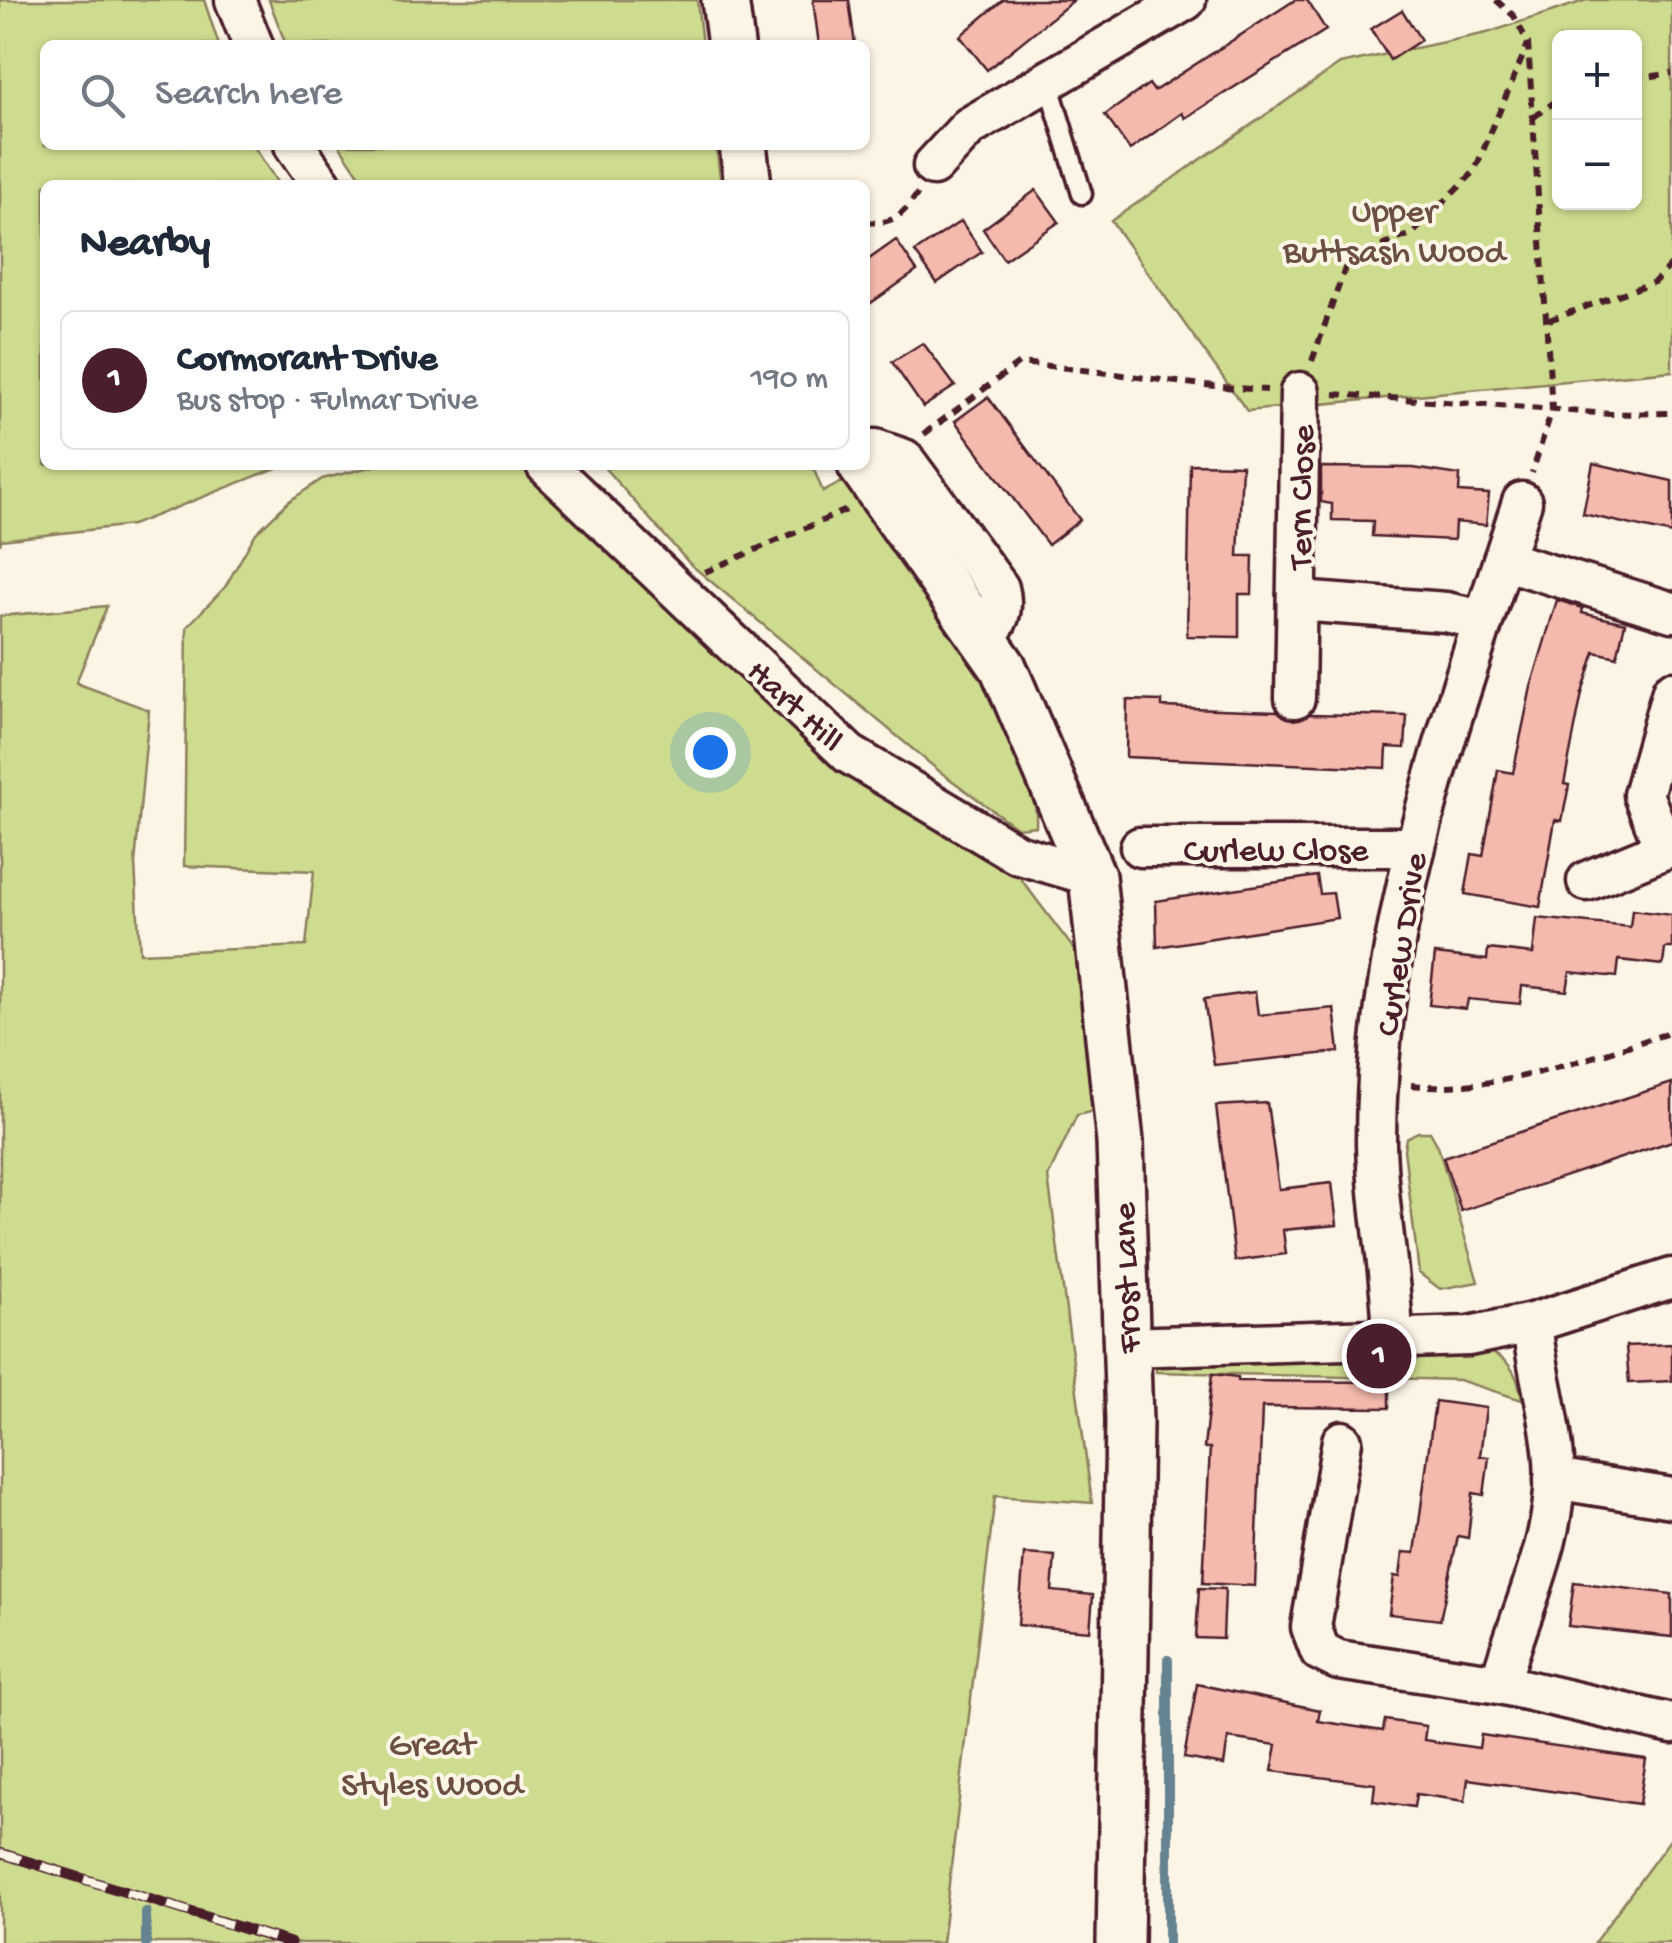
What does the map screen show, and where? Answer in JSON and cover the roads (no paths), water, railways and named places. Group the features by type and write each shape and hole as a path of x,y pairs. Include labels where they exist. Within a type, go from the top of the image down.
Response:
{"street":[{"path":"235,0 251,40"},
{"path":"725,0 730,40"},
{"path":"933,166 969,126 1186,0"},
{"path":"298,150 318,180"},
{"path":"744,150 747,180"},
{"name":"Tern Close","path":"1296,698 1300,392"},
{"path":"870,450 904,459 999,588 1003,602 998,622 984,640"},
{"name":"Hart Hill","path":"551,470 848,754 1016,854 1092,876"},
{"name":"Frost Lane","path":"872,480 1003,667 1092,876 1120,1142 1126,1347 1120,1943"},
{"name":"Curlew Drive","path":"1393,1340 1392,1278 1376,1146 1379,1079 1413,847 1522,502"},
{"path":"1503,560 1672,612"},
{"name":"Tern Close","path":"1298,601 1446,612 1482,620"},
{"path":"1588,882 1669,848 1643,794 1672,691"},
{"name":"Curlew Close","path":"1140,847 1413,847"},
{"path":"1126,1347 1468,1336 1532,1323 1672,1278"},
{"path":"1500,1684 1544,1545 1554,1479 1532,1323"},
{"path":"1342,1441 1312,1617 1314,1644 1338,1660 1500,1684 1672,1724"},
{"path":"1554,1479 1672,1498"}],"lane":[{"path":"1048,82 1082,194"}],"waterway":[{"path":"1168,1660 1168,1943"},
{"path":"146,1912 146,1943"}],"railway":[{"path":"0,1853 290,1943"}],"place":[{"name":"Cormorant Drive","path":"1379,1356"}],"park label":[{"name":"Upper Buttsash Wood","path":"1394,229"},
{"name":"Great Styles Wood","path":"432,1762"}]}
